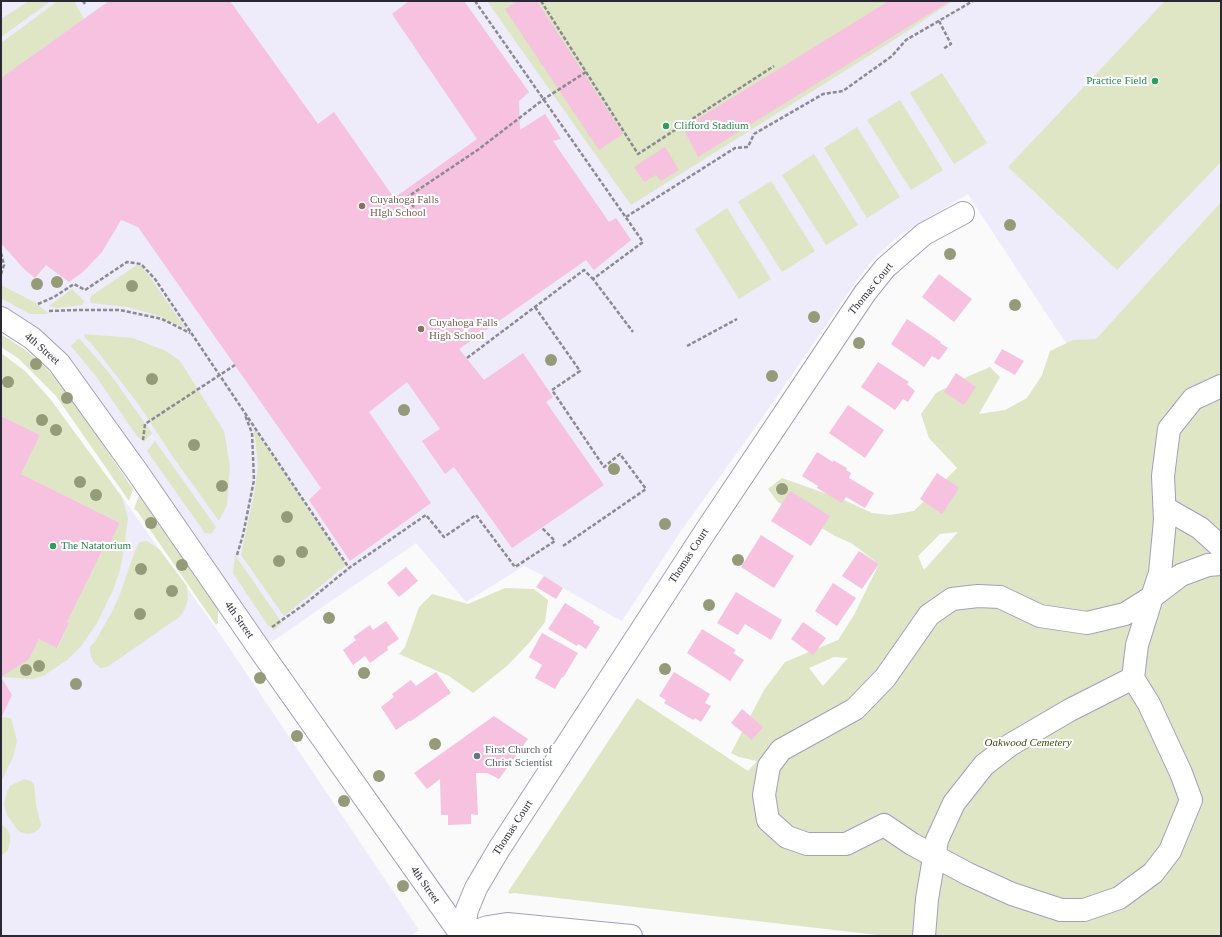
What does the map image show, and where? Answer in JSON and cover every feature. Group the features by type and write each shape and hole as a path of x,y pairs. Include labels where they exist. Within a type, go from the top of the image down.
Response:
{"street":[{"name":"Thomas Court","path":"462,936 467,910 476,888 499,849 705,532 861,299 885,268 924,234 963,213"},
{"name":"4th Street","path":"1,318 32,338 59,363 462,936"},
{"path":"1221,386 1193,399 1169,429 1163,476 1166,520 1160,573 1152,597 1137,645 1133,678 1150,704 1182,773 1191,800 1170,851 1153,873 1118,898 1084,910 1061,910 1012,894 968,874 912,844 884,825 846,844 807,844 787,837 768,820 764,795 769,766 781,750 855,709 885,678 929,615 952,599 978,596 1000,597 1040,616 1087,623 1125,614 1152,597 1181,575 1208,565 1221,564"},
{"path":"1165,508 1200,528 1221,547"},
{"path":"924,936 927,899 937,840 954,803 984,765 1010,745 1070,710 1133,678"},
{"path":"462,936 507,924 548,932 631,936"}],"path":[{"path":"476,1 643,242 593,279"},
{"path":"541,1 638,154 774,66"},
{"path":"626,217 735,148 748,147 754,134 823,94 843,91 892,56 906,40 973,1"},
{"path":"939,21 951,44 943,49"},
{"path":"414,207 406,198 479,150 544,99 586,72"},
{"path":"1,253 4,265 1,274"},
{"path":"38,304 54,297 74,284 85,290 127,262 141,264 155,280 350,568"},
{"path":"467,358 584,270 593,279 633,332"},
{"path":"535,307 580,372 552,390 604,467 620,454 646,489 562,546"},
{"path":"49,311 120,310 162,319 191,333"},
{"path":"688,346 737,319"},
{"path":"138,474 145,424 235,366"},
{"path":"237,555 243,535 254,480 252,433 243,410"},
{"path":"252,639 283,620 350,568 426,515 444,537 476,515 515,567 555,541 542,528"}],"shaded area":[{"name":"Cuyahoga Falls High School","path":"1,1 1221,1 1221,202 1077,360 968,194 900,235 875,257 854,284 772,404 681,531 622,621 524,566 466,602 416,543 260,650 97,415 1,318"},
{"path":"1,353 26,372 51,400 122,497 222,637 419,930 410,936 1,936"}],"green space":[{"path":"29,1 51,1 1,37 1,19"},
{"path":"58,1 74,1 84,19 1,78 1,43"},
{"name":"Clifford Stadium","path":"487,1 953,1 883,47 631,205"},
{"name":"Practice Field","path":"1165,1 1221,1 1221,162 1117,270 1008,167"},
{"path":"942,73 987,143 954,164 910,93"},
{"path":"900,100 943,170 911,190 867,120"},
{"path":"857,127 900,197 867,218 824,148"},
{"path":"814,154 858,225 826,245 782,175"},
{"path":"771,181 815,251 782,272 738,202"},
{"name":"Oakwood Cemetery","path":"1221,202 1221,936 886,936 514,893 510,894 508,892 637,698 748,771 757,761 739,757 731,753 764,690 785,662 838,640 854,615 879,564 851,543 835,536 778,502 768,489 782,478 844,500 872,513 890,515 914,511 957,468 929,438 921,414 936,393 990,367 1000,377 979,414 1005,410 1027,398 1042,375 1050,351 1073,340 1096,339","holes":["958,532 924,570 918,556 940,534","834,657 848,658 823,686 809,668"]},
{"path":"727,208 771,279 739,299 695,229"},
{"path":"137,265 141,266 149,276 186,329 159,316 128,307 91,303 91,296"},
{"path":"1,285 36,303 49,314 30,314 1,298"},
{"path":"72,289 84,301 82,305 57,308 49,306"},
{"path":"1,334 24,349 43,365 62,385 133,489 129,501 56,396 19,359 1,347"},
{"path":"84,334 133,338 166,351 180,361 224,431 230,465 227,505 219,521 173,457 139,405 91,343 85,338"},
{"path":"79,338 110,374 152,433 144,442 137,436 95,375 71,346"},
{"path":"1,353 26,372 51,400 122,497 128,518 120,570 113,590 97,623 81,646 67,660 45,675 33,679 1,677 39,639 58,648 69,623 67,622 95,565 105,545 108,546 120,523 21,474 40,435 1,416"},
{"path":"253,427 346,565 284,616 241,555 258,467"},
{"path":"155,441 216,527 211,534 205,533 147,451"},
{"path":"139,495 218,609 218,623 216,625 137,511 134,509"},
{"path":"147,541 159,549 187,586 188,599 186,606 178,618 107,667 101,668 94,663 90,653 90,647 96,640 113,610 135,551 140,542"},
{"path":"235,555 282,623 274,630 267,624 233,573"},
{"path":"505,588 534,589 548,600 545,622 529,643 507,666 473,693 449,676 399,654 405,647 419,607 432,594 468,604"},
{"path":"1,717 11,718 17,741 13,757 1,782"},
{"path":"24,779 31,781 34,785 36,805 41,825 35,832 28,834 20,832 17,829 7,815 4,804 10,786"},
{"path":"1,823 10,835 10,842 8,850 1,856"}],"building":[{"name":"Cuyahoga Falls High School","path":"109,1 230,1 318,124 334,112 394,198 477,139 392,14 409,1 464,1 529,92 519,101 520,130 545,114 561,139 553,141 609,222 616,218 631,240 594,270 586,260 459,349 484,380 523,353 553,397 546,402 604,485 512,548 454,467 445,474 422,441 440,429 407,382 369,412 431,503 350,561 309,500 321,488 138,227 121,220 102,252 83,272 69,282 46,265 35,278 24,269 1,243 1,78"},
{"path":"518,1 537,1 623,134 599,150 505,9"},
{"path":"889,1 950,1 698,157 683,128"},
{"path":"665,147 679,170 661,181 656,175 644,182 634,167"},
{"path":"939,274 972,299 954,322 922,297"},
{"path":"907,319 948,348 939,360 932,356 924,367 891,344"},
{"path":"1002,349 1024,361 1015,375 994,363"},
{"path":"878,362 909,382 907,384 915,391 908,402 903,399 895,410 861,387"},
{"path":"956,373 976,387 964,405 944,392"},
{"path":"848,405 884,430 865,458 829,433"},
{"name":"The Natatorium","path":"1,416 40,435 21,474 120,523 108,547 105,545 67,622 69,623 57,648 39,639 29,659 1,677"},
{"path":"817,452 833,462 833,460 847,468 846,470 851,473 849,478 874,493 865,508 846,497 842,503 817,488 818,486 802,476"},
{"path":"937,473 959,488 942,514 920,499"},
{"path":"790,491 830,516 811,546 771,521"},
{"path":"761,535 794,556 774,588 741,567"},
{"path":"859,551 879,564 862,589 842,576"},
{"path":"406,567 418,581 399,597 387,583"},
{"path":"544,576 563,588 556,599 536,587"},
{"path":"833,583 856,598 837,626 815,611"},
{"path":"736,592 782,620 771,640 745,624 738,635 717,623"},
{"path":"565,603 594,621 593,623 600,627 586,649 578,644 577,646 548,629"},
{"path":"386,621 399,639 387,647 388,650 370,663 365,656 353,665 343,650 356,640 353,637 370,625 373,630"},
{"path":"803,622 826,638 813,655 791,639"},
{"path":"702,629 736,650 733,653 744,660 730,681 687,653"},
{"path":"542,633 578,653 555,689 535,678 542,665 529,657"},
{"path":"436,672 451,693 396,730 381,707 394,697 392,694 411,680 416,686"},
{"path":"674,672 710,694 705,703 711,706 701,722 695,718 693,720 664,703 666,700 659,696"},
{"path":"1,677 12,695 1,718"},
{"path":"742,709 763,727 752,740 731,723"},
{"name":"First Church of Christ Scientist","path":"494,716 528,739 499,779 487,773 476,773 478,815 471,814 471,824 448,825 448,815 441,815 440,779 427,789 414,773"}],"place":[{"name":"Practice Field","path":"1155,81"},
{"name":"Clifford Stadium","path":"666,126"},
{"name":"Cuyahoga Falls HIgh School","path":"362,206"},
{"name":"Cuyahoga Falls High School","path":"421,329"},
{"name":"The Natatorium","path":"53,546"},
{"name":"First Church of Christ Scientist","path":"477,756"}]}
